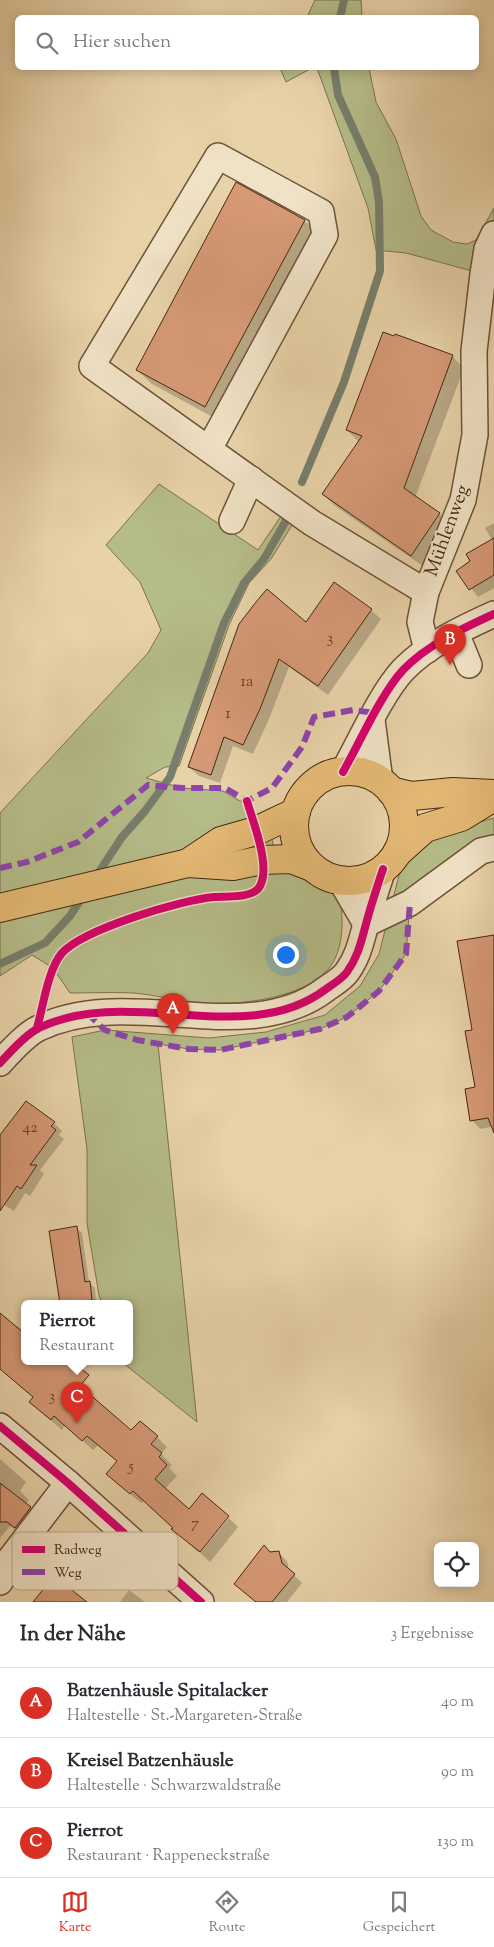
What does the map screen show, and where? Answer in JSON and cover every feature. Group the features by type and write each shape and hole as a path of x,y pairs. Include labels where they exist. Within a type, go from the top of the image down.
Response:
{"main road":[{"path":"312,867 304,858 295,836 296,812 302,797 313,785 327,776 342,772 368,775 385,786 412,796 453,792 494,796"},
{"path":"385,786 401,810 404,821 401,843 390,861"},
{"path":"12,906 188,863 233,866 262,860 291,859 312,867 326,876 341,880 363,879 390,861 425,828 461,817 494,796"},
{"path":"188,863 221,841 256,831 296,812"}],"street":[{"path":"210,450 325,235 321,212 218,156 92,366 312,523 426,592"},
{"name":"Mühlenweg","path":"427,650 420,622 426,592 462,500 475,435 474,351 487,250 494,234"},
{"path":"232,521 251,479"},
{"path":"342,772 386,693 403,670 427,650 494,614"},
{"path":"456,633 469,665"},
{"path":"372,720 385,786"},
{"path":"366,924 410,903 481,851 494,848"},
{"path":"0,1063 37,1028 65,1018 87,1013 143,1011 243,1016 284,1010 317,996 346,974 359,953 366,924 390,861"},
{"path":"341,880 366,924"},
{"path":"0,1426 123,1532"},
{"path":"31,1532 68,1483"},
{"path":"0,1582 7,1563 12,1556"},
{"path":"178,1581 201,1602"}],"green space":[{"path":"315,0 361,0 362,15 308,15"},
{"path":"281,70 308,70 286,82"},
{"path":"318,70 369,70 376,102 396,139 421,216 431,230 453,242 467,244 476,240 494,208 494,277 406,253 376,250 368,208"},
{"path":"159,484 258,550 281,516 294,522 271,559 249,583 229,625 179,766 165,767 146,778 182,788 223,791 245,804 271,834 278,869 311,878 340,895 342,933 338,951 329,968 318,979 304,987 269,998 214,1004 134,993 70,993 53,968 32,955 0,976 0,813 148,653 161,630 140,582 106,545"},
{"path":"494,818 494,848 410,903 406,954 379,991 347,1017 320,1029 220,1050 189,1049 158,1044 197,1422 126,1365 133,1365 133,1300 101,1300 99,1295 87,1223 87,1149 72,1037 105,1030 209,1038 266,1032 325,1015 360,986 379,954 399,875 416,850 441,833"}],"building":[{"path":"236,182 305,220 205,407 136,370"},
{"path":"383,332 394,336 395,334 453,355 404,488 440,513 411,556 322,494 362,436 346,430"},
{"path":"494,538 494,575 469,590 456,571 470,561 466,554"},
{"path":"334,582 372,609 318,686 279,659 260,709 243,745 224,737 211,775 188,767 239,624 256,602 267,589 306,622"},
{"path":"494,935 494,1133 488,1118 470,1121 465,1089 475,1087 465,1031 472,1030 457,941"},
{"path":"26,1101 55,1122 51,1126 56,1130 30,1165 37,1165 21,1189 17,1186 0,1211 0,1135"},
{"path":"77,1226 85,1282 90,1281 92,1300 59,1300 49,1231"},
{"path":"0,1313 21,1330 21,1365 77,1365 89,1375 80,1386 131,1430 140,1421 158,1436 151,1444 162,1453 159,1457 167,1465 155,1479 189,1509 202,1493 229,1516 200,1552 178,1535 178,1532 171,1529 173,1528 133,1491 130,1494 106,1474 117,1461 87,1436 82,1441 54,1416 51,1420 29,1402 33,1397 0,1369"},
{"path":"0,1483 31,1507 15,1528 7,1522 0,1522"},
{"path":"264,1545 270,1552 279,1551 282,1563 295,1574 272,1602 256,1602 234,1584"},
{"path":"43,1590 72,1590 87,1602 33,1602"}],"waterway":[{"path":"341,15 344,0"},
{"path":"302,482 344,382 380,271 379,202 375,177 338,95 334,70"},
{"path":"95,878 122,837 145,811 170,777 224,623 244,583 264,559 287,519"},
{"path":"0,964 45,943 70,916 83,896"}],"marked path":[{"path":"0,868 27,862 78,842 148,785 182,788 225,788 247,801 272,788 302,747 314,717 353,710 375,713"},
{"path":"87,1013 105,1030 137,1040 189,1049 220,1050 320,1029 347,1017 379,991 406,954 410,903"}],"cycle path":[{"path":"343,772 379,705 403,670 434,645 494,614"},
{"path":"37,1028 46,989 53,969 62,953 73,944 111,926 157,910 199,899 246,895 257,890 263,877 262,856 247,801"},
{"path":"0,1063 29,1034 39,1028 74,1016 111,1012 148,1012 224,1017 260,1015 294,1006 326,989 345,975 351,966 359,949 383,869"},
{"path":"0,1426 123,1532"},
{"path":"178,1581 201,1602"}],"place":[{"name":"Kreisel Batzenhäusle","path":"450,665"},
{"name":"Batzenhäusle Spitalacker","path":"173,1034"},
{"name":"Pierrot","path":"77,1423"}]}
